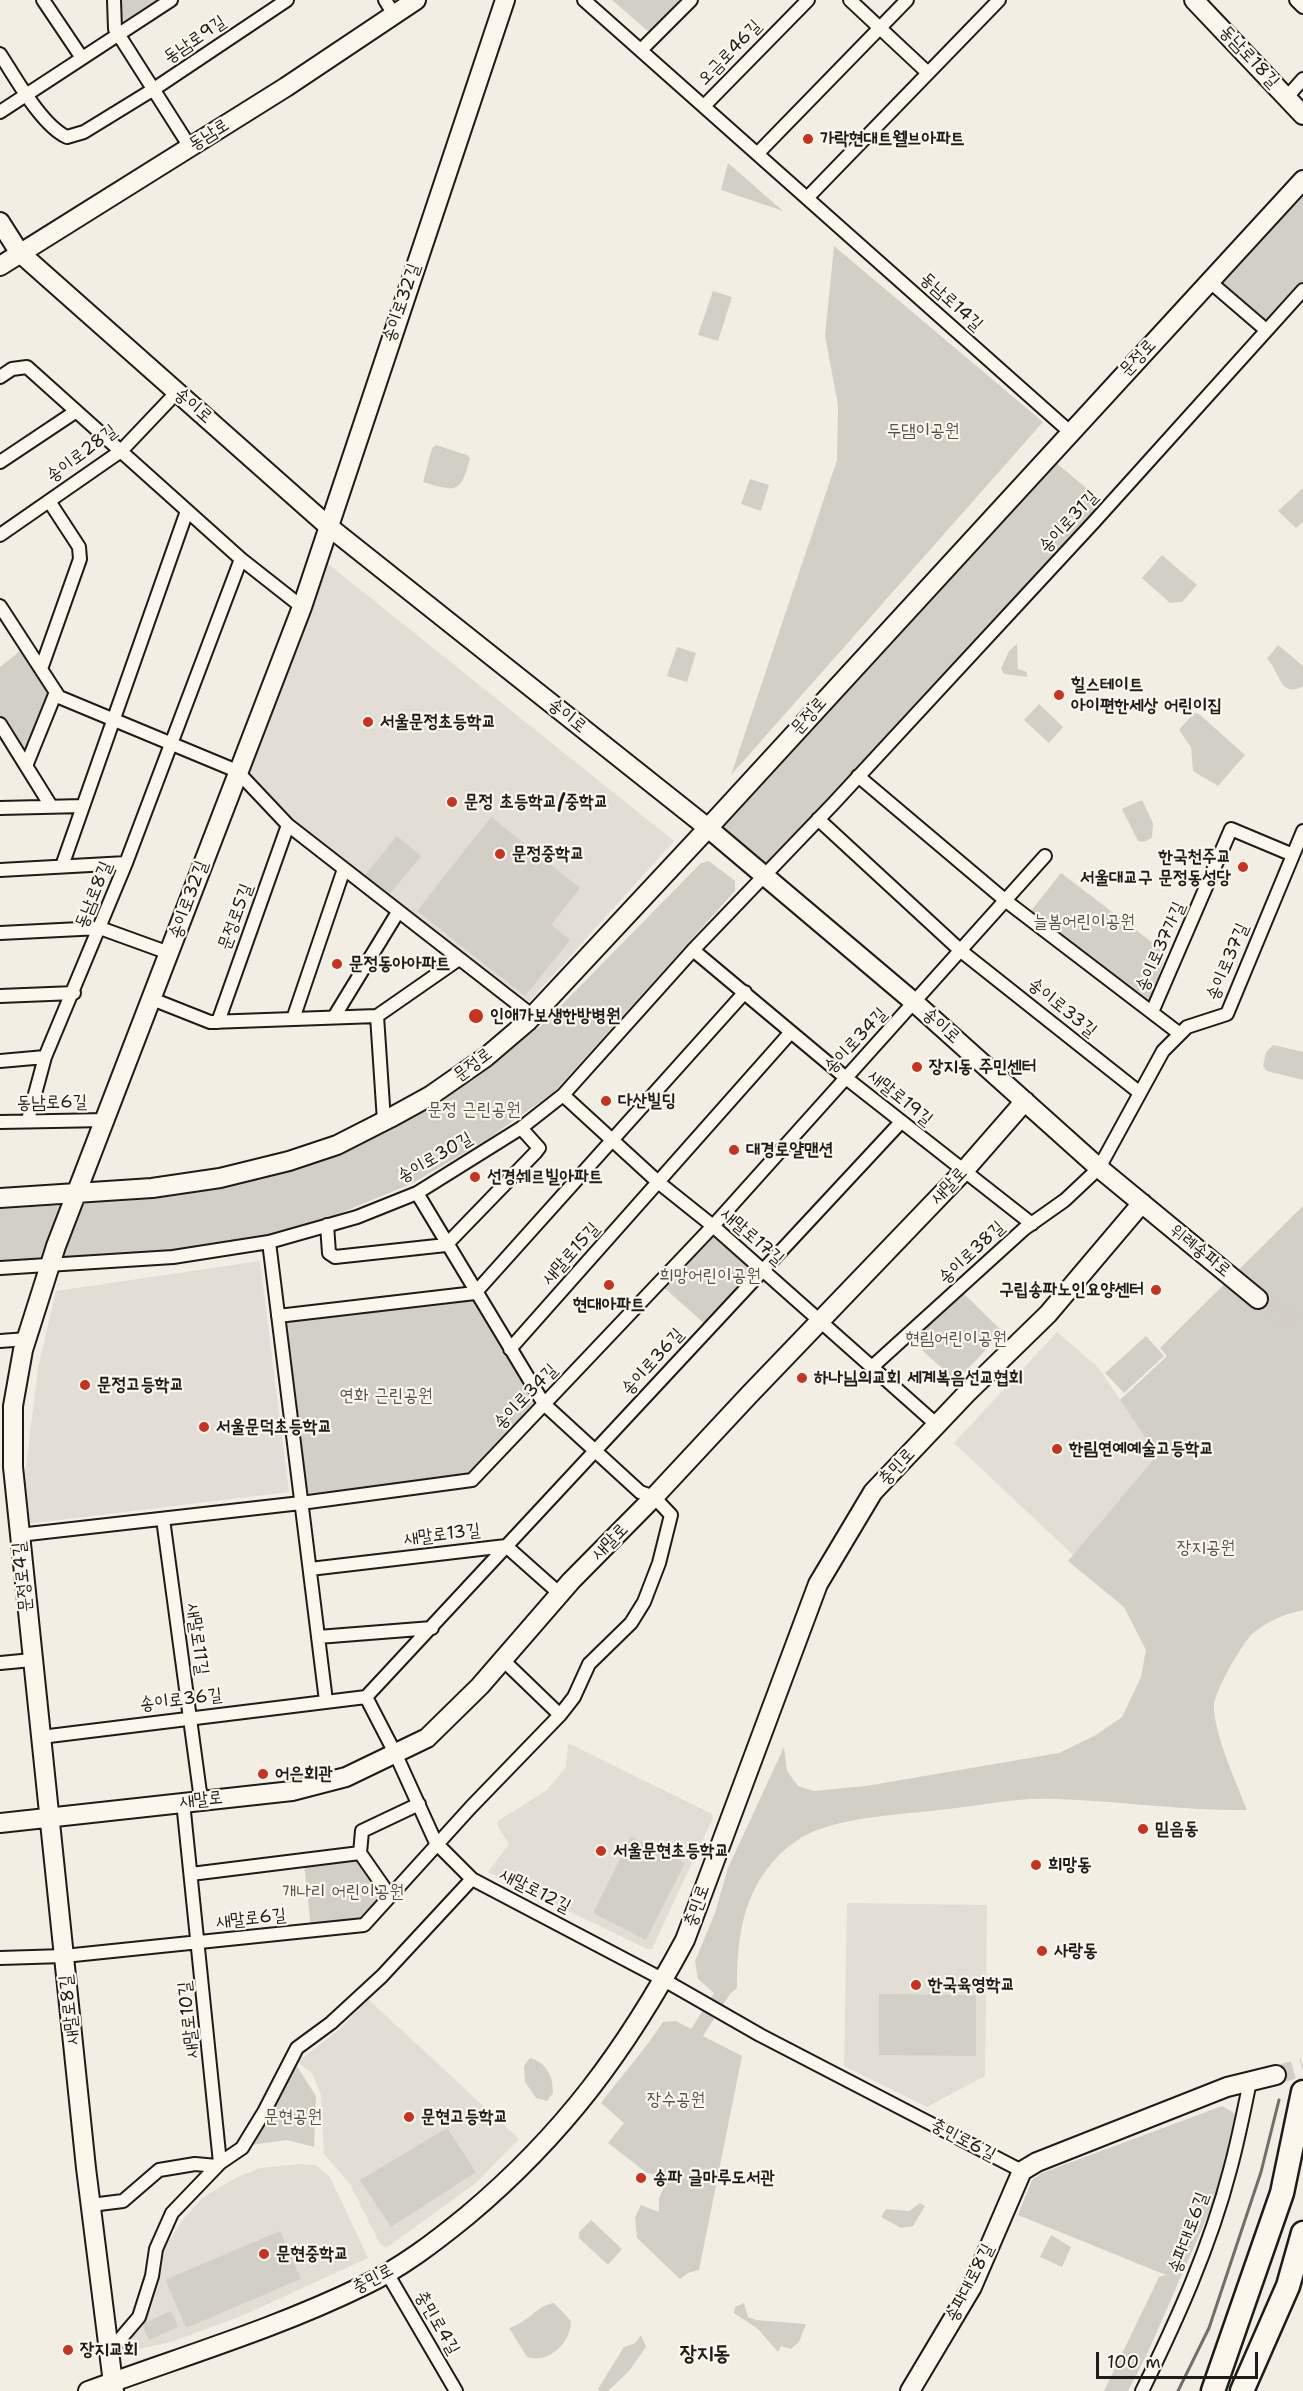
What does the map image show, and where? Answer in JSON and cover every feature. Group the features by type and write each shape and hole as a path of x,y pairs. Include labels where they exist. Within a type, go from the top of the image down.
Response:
{"highway":[{"path":"1213,2391 1282,2193 1303,2092"},
{"path":"1242,2391 1288,2286 1303,2233"}],"street":[{"path":"43,0 82,58"},
{"name":"동남로9길","path":"114,0 115,28 118,34 190,147"},
{"path":"0,112 171,0"},
{"name":"동남로9길","path":"154,89 287,0"},
{"path":"385,0 394,16"},
{"name":"동남로","path":"0,266 190,147 416,0"},
{"name":"송이로32길","path":"77,1193 237,771 302,607 505,0"},
{"name":"동남로14길","path":"584,0 1070,432"},
{"path":"640,50 691,0"},
{"name":"오금로46길","path":"704,106 808,0"},
{"path":"850,0 928,73"},
{"path":"758,153 907,0"},
{"path":"808,197 999,0"},
{"name":"동남로18길","path":"1194,0 1303,115"},
{"path":"1296,0 1303,7"},
{"path":"0,54 27,95 58,134 67,137 84,132 154,89"},
{"path":"1287,97 1303,78"},
{"name":"문정로","path":"0,1198 152,1188 254,1171 319,1152 384,1121 430,1096 486,1057 533,1016 1303,180"},
{"name":"송이로","path":"0,222 19,252 328,526 708,828 915,1003 1099,1168 1142,1203"},
{"path":"1209,281 1266,330"},
{"name":"송이로31길","path":"764,876 1093,524 1303,290"},
{"path":"0,377 12,369 27,367 241,559 302,607"},
{"name":"송이로28길","path":"0,535 121,451 177,392"},
{"path":"0,462 75,412"},
{"path":"41,669 80,559 79,547 49,501"},
{"path":"62,867 187,511"},
{"name":"동남로8길","path":"28,1120 45,1057 74,993 126,862 241,559"},
{"path":"1,611 59,697 237,771 288,825 533,1016"},
{"path":"26,766 56,692"},
{"path":"0,724 51,806"},
{"path":"858,776 1006,901 1180,1034"},
{"path":"0,808 83,806"},
{"path":"818,819 962,951"},
{"name":"문정로5길","path":"218,1022 288,825"},
{"name":"송이로37가길","path":"1152,1012 1231,829 1293,855"},
{"name":"송이로37길","path":"1099,1168 1163,1051 1186,1027 1227,1014 1303,831"},
{"path":"915,1003 1045,856"},
{"path":"0,870 126,862"},
{"path":"293,1019 344,869"},
{"name":"송이로30길","path":"0,1268 173,1257 269,1242 357,1217 417,1193 521,1128 563,1095 693,950 764,876"},
{"path":"334,1017 398,912"},
{"path":"0,933 100,927 169,953"},
{"name":"새말로19길","path":"693,950 846,1078 1032,1224"},
{"name":"송이로33길","path":"962,951 1140,1094"},
{"path":"152,999 210,1022 378,1016 459,959"},
{"path":"0,996 74,993"},
{"path":"278,1316 475,1293 744,993"},
{"name":"송이로34길","path":"19,1535 301,1503 472,1480 713,1226 915,1003"},
{"path":"378,1016 384,1121"},
{"path":"658,1182 790,1032"},
{"path":"0,1061 45,1057"},
{"name":"새말로17길","path":"563,1095 658,1182 713,1226 819,1321"},
{"name":"새말로","path":"0,1823 292,1791 346,1777 396,1755 427,1738 480,1686 560,1594 963,1172 1025,1101"},
{"name":"동남로6길","path":"0,1122 106,1120"},
{"name":"송이로36길","path":"41,1737 366,1697 901,1122"},
{"path":"327,1225 329,1253 335,1257 446,1245 536,1152 538,1148 536,1142 521,1128"},
{"name":"송이로38길","path":"872,1367 1032,1224 1065,1200 1099,1168"},
{"name":"새말로15길","path":"510,1349 658,1182"},
{"name":"문정로4길","path":"50,1816 7,1406 50,1265 77,1193"},
{"path":"417,1193 446,1245 544,1404 640,1492 654,1497"},
{"name":"위례송파로","path":"1142,1203 1258,1299"},
{"name":"충민로","path":"88,2391 113,2386 265,2327 336,2298 387,2273 448,2231 501,2187 578,2107 664,1980 685,1940 818,1584 873,1492 936,1424 1048,1314 1142,1203"},
{"path":"269,1242 326,1701"},
{"path":"819,1321 936,1424"},
{"path":"0,1341 27,1339"},
{"name":"새말로6길","path":"0,1958 64,1956 364,1925 437,1844 560,1715 574,1697 589,1664 631,1623 644,1602 671,1524 671,1515 654,1497"},
{"name":"새말로11길","path":"163,1519 201,1800"},
{"name":"새말로13길","path":"310,1569 506,1546 560,1594"},
{"path":"318,1637 432,1628"},
{"path":"0,1663 32,1660"},
{"path":"503,1660 560,1715"},
{"path":"366,1697 396,1755"},
{"name":"새말로12길","path":"396,1755 437,1844 472,1879 664,1980"},
{"name":"새말로10길","path":"183,1802 199,1943 218,2165"},
{"path":"390,1896 360,1853 362,1831 418,1804"},
{"name":"새말로8길","path":"50,1816 90,2205 113,2386"},
{"path":"192,1874 360,1853"},
{"path":"110,2351 139,2317 152,2276 156,2249 172,2213 218,2165 242,2148 264,2112 297,2048 331,2023 382,1976 472,1879"},
{"name":"충민로6길","path":"664,1980 760,2035 1022,2171"},
{"path":"1022,2171 1037,2162 1227,2087 1276,2075"},
{"name":"송파대로6길","path":"1142,2391 1171,2331 1202,2256 1230,2172 1250,2081"},
{"path":"90,2205 123,2201 159,2170 195,2164 218,2165"},
{"name":"송파대로8길","path":"910,2391 972,2287 1022,2171"},
{"name":"충민로4길","path":"387,2273 456,2391"}],"shaded area":[{"name":"문정 초등학교/중학교","path":"327,563 674,841 529,1002 309,834 246,770"},
{"path":"260,1261 289,1492 26,1524 22,1497 38,1368 56,1291"},
{"name":"한림연예예술고등학교","path":"1057,1332 1098,1367 1157,1455 1073,1555 954,1443"},
{"name":"서울문현초등학교","path":"568,1743 712,1814 713,1818 652,1949 647,1949 488,1872 509,1844 497,1825 498,1821 547,1790 566,1767"},
{"name":"한국육영학교","path":"847,1903 987,1905 985,2076 927,2107 844,2066"},
{"name":"문현고등학교","path":"368,1999 519,2139 476,2183 386,2248 380,2244 350,2184 324,2154 321,2095 312,2073 297,2062 339,2030"},
{"name":"문현중학교","path":"299,2164 316,2165 330,2177 368,2258 244,2315 171,2342 139,2349 131,2336 143,2319 157,2281 163,2250 182,2221 202,2198 237,2177 261,2168"}],"green space":[{"path":"121,0 159,0 121,23"},
{"path":"612,0 680,0 649,32"},
{"path":"728,163 783,211 721,190"},
{"path":"1303,187 1303,286 1267,326 1215,282"},
{"name":"두댐이공원","path":"834,246 1043,422 731,775 837,460 838,405 825,336"},
{"path":"713,291 732,297 718,341 698,335"},
{"path":"436,445 470,458 464,478 455,487 443,488 423,482 432,448"},
{"path":"1049,457 1108,506 764,875 708,828"},
{"path":"750,479 769,485 761,511 741,504"},
{"path":"1303,488 1303,522 1296,528 1278,511"},
{"path":"1162,555 1197,585 1182,602 1170,603 1142,578"},
{"path":"1017,644 1018,669 1027,672 1027,677 1004,674 1001,669 1009,651"},
{"path":"1278,645 1303,666 1303,686 1289,689 1281,682 1267,659"},
{"path":"677,647 696,653 687,682 667,676"},
{"path":"24,648 52,688 24,755 0,716 0,667"},
{"path":"1039,704 1063,727 1049,743 1024,720"},
{"path":"1194,713 1199,714 1245,755 1218,786 1193,771 1191,747 1179,730"},
{"path":"1142,800 1153,823 1152,838 1143,842 1138,841 1122,809"},
{"path":"491,817 580,888 551,925 570,940 525,996 417,911"},
{"path":"397,836 421,856 389,895 365,875"},
{"name":"문정 근린공원","path":"709,861 735,881 735,891 554,1092 485,1141 411,1184 326,1219 268,1235 170,1251 0,1262 0,1209 128,1201 245,1180 323,1160 384,1130 541,1026 701,863"},
{"name":"늘봄어린이공원","path":"1061,873 1166,953 1150,1002 1030,912"},
{"path":"1273,1045 1303,1052 1303,1080 1267,1071 1263,1066 1266,1052"},
{"name":"장지공원","path":"1303,1206 1303,1610 1277,1618 1253,1633 1230,1668 1214,1705 1221,1743 1247,1810 1056,1799 1016,1800 843,1822 810,1833 786,1848 757,1884 744,1916 738,1951 737,1988 730,1994 703,2036 742,2056 699,2270 688,2273 680,2279 637,2238 635,2217 641,2205 659,2212 659,2199 667,2178 647,2173 608,2143 624,2123 601,2103 663,2022 676,2021 691,2029 714,1993 698,1979 695,1961 715,1913 728,1868 784,1747 787,1771 798,1786 814,1791 866,1786 1059,1753 1096,1735 1122,1717 1141,1677 1146,1650 1124,1607 1068,1561 1157,1455 1120,1400 1167,1356 1160,1348"},
{"name":"희망어린이공원","path":"711,1230 759,1270 706,1325 660,1284"},
{"name":"현림어린이공원","path":"963,1293 1003,1332 956,1381 911,1340"},
{"name":"연화 근린공원","path":"471,1297 536,1400 471,1473 302,1496 282,1319"},
{"path":"1146,1336 1164,1356 1124,1393 1105,1373"},
{"path":"631,1837 685,1863 646,1940 593,1913"},
{"name":"개나리 어린이공원","path":"360,1857 386,1896 363,1922 311,1927 304,1864"},
{"path":"879,1994 976,1995 976,2056 879,2055"},
{"path":"530,2058 545,2067 552,2081 553,2093 547,2101 536,2098 525,2082 524,2066"},
{"name":"문현공원","path":"296,2065 316,2096 314,2147 287,2140 251,2145"},
{"path":"1222,2106 1234,2113 1237,2119 1215,2199 1148,2352 1128,2391 1104,2391 1159,2277 1166,2275 1018,2215 1032,2180 1042,2173"},
{"path":"447,2128 476,2172 391,2227 360,2180"},
{"path":"920,2203 925,2206 913,2226 901,2228 881,2217 886,2209 909,2211"},
{"path":"591,2220 622,2249 608,2265 579,2238 579,2232"},
{"path":"280,2231 301,2279 186,2328 167,2279"},
{"path":"1051,2235 1071,2247 1062,2267 1040,2257"},
{"path":"554,2303 571,2321 567,2336 558,2350 551,2354 544,2357 527,2357 509,2328 548,2304"},
{"path":"744,2303 748,2317 756,2320 806,2324 799,2342 791,2349 781,2346 778,2352 758,2329 734,2313 735,2307"},
{"path":"171,2311 178,2327 149,2340 142,2324"},
{"path":"641,2335 646,2347 629,2371 608,2391 600,2391 598,2389 624,2347 635,2343"}],"waterway":[{"path":"1178,2391 1209,2328 1261,2172 1279,2100"}],"tunnel":[{"path":"1258,1299 1287,1318 1303,1323"},
{"path":"1276,2075 1303,2067"}],"place":[{"name":"가락현대트웰브아파트","path":"808,139"},
{"name":"힐스테이트 아이편한세상 어린이집","path":"1059,695"},
{"name":"서울문정초등학교","path":"368,722"},
{"name":"문정 초등학교/중학교","path":"452,802"},
{"name":"문정중학교","path":"500,854"},
{"name":"한국천주교 서울대교구 문정동성당","path":"1243,867"},
{"name":"문정동아아파트","path":"337,964"},
{"name":"인애가보생한방병원","path":"476,1016"},
{"name":"장지동 주민센터","path":"917,1067"},
{"name":"다산빌딩","path":"606,1101"},
{"name":"대경로얄맨션","path":"734,1150"},
{"name":"선경쉐르빌아파트","path":"475,1177"},
{"name":"현대아파트","path":"609,1285"},
{"name":"구립송파노인요양센터","path":"1156,1290"},
{"name":"하나님의교회 세계복음선교협회","path":"802,1378"},
{"name":"문정고등학교","path":"85,1385"},
{"name":"서울문덕초등학교","path":"204,1427"},
{"name":"한림연예예술고등학교","path":"1057,1449"},
{"name":"어은회관","path":"263,1774"},
{"name":"믿음동","path":"1143,1829"},
{"name":"서울문현초등학교","path":"601,1851"},
{"name":"희망동","path":"1036,1865"},
{"name":"사랑동","path":"1042,1951"},
{"name":"한국육영학교","path":"916,1985"},
{"name":"문현고등학교","path":"409,2117"},
{"name":"송파 글마루도서관","path":"641,2178"},
{"name":"문현중학교","path":"264,2254"},
{"name":"장지교회","path":"68,2350"}],"district":[{"name":"장지동","path":"705,2355"}],"park label":[{"name":"장수공원","path":"676,2100"}]}
